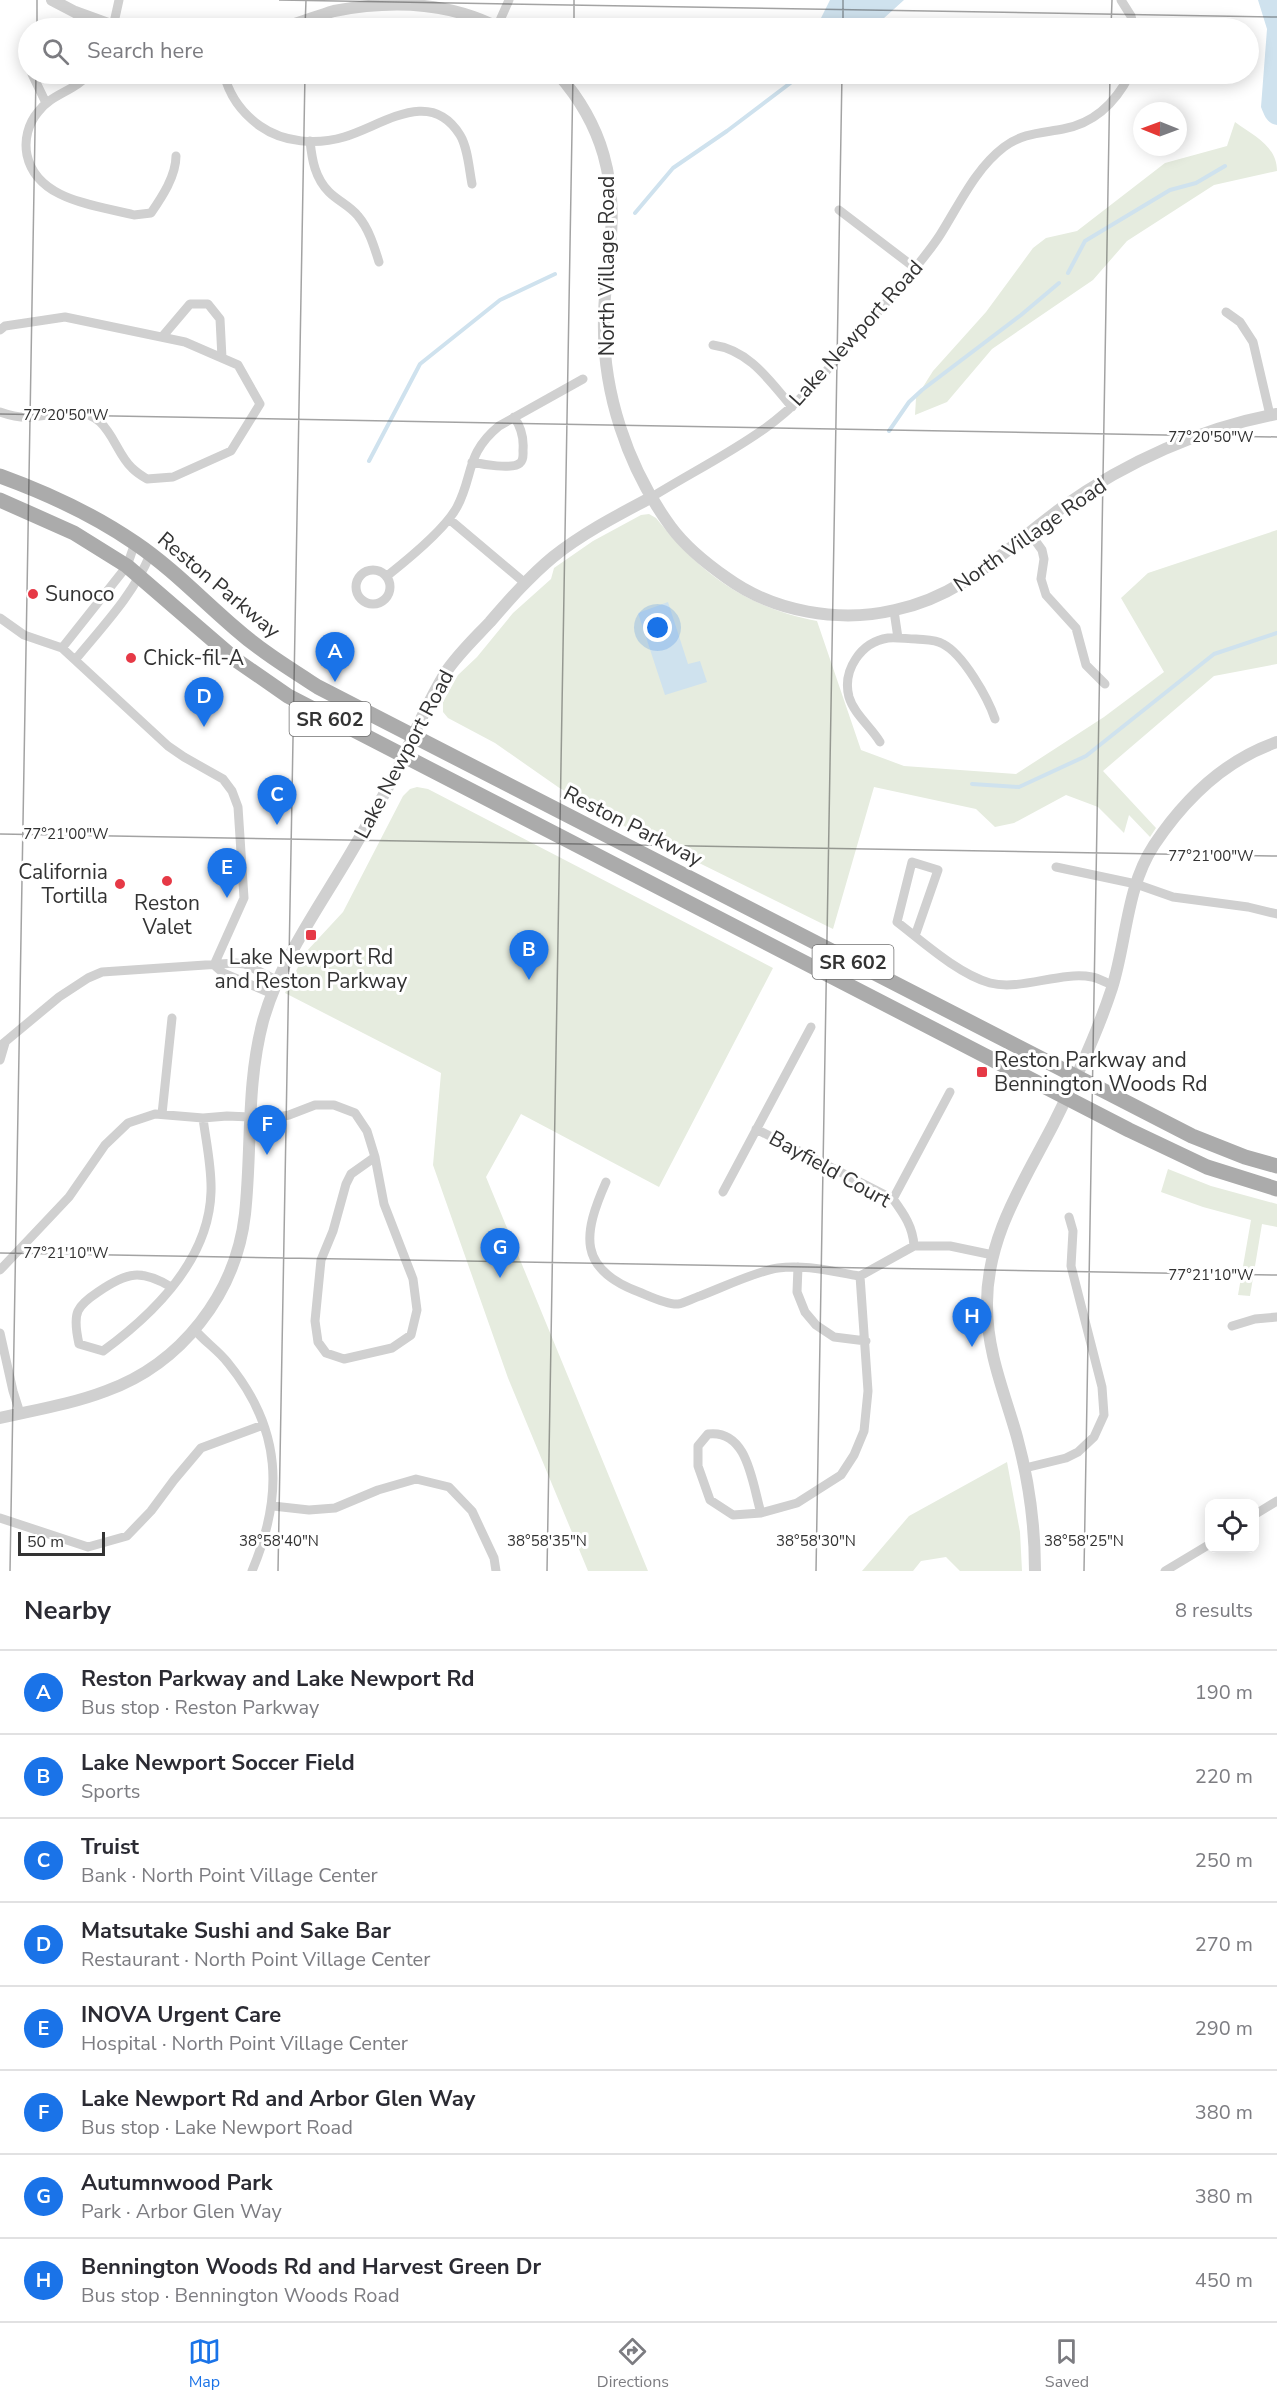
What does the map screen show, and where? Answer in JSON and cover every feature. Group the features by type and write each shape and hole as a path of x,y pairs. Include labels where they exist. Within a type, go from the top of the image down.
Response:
{"main road":[{"name":"Reston Parkway","path":"0,476 76,508 135,543 189,585 236,629 318,687 1192,1136 1277,1166"},
{"name":"Reston Parkway","path":"0,500 74,533 127,566 260,678 288,696 1066,1097 1207,1167 1277,1189"}],"street":[{"path":"52,0 92,18"},
{"path":"114,18 119,0"},
{"path":"502,18 509,0"},
{"path":"1121,0 1132,18"},
{"path":"312,18 333,11 386,2 413,2 444,7 472,18"},
{"path":"37,84 46,103"},
{"path":"78,84 46,103 32,121 27,133 26,152 35,174 43,184 63,196 134,215 151,213 176,166 176,156"},
{"path":"228,84 232,96 252,120 279,136 310,141 345,137 406,112 429,112 444,119 460,135 472,184"},
{"name":"North Village Road","path":"565,84 589,118 606,161 611,187 612,225 604,292 605,353 609,384 619,423 652,497 680,537 713,568 756,595 790,607 831,615 861,615 894,611 938,597 968,581 1029,532 1090,489 1138,462 1216,430 1273,414"},
{"name":"Lake Newport Road","path":"0,1418 84,1398 128,1382 151,1369 195,1330 224,1284 238,1248 245,1214 256,1054 273,994 300,939 356,845 447,670 525,583 569,545 730,452 765,429 792,407 817,382 915,268 994,155 1019,138 1034,133 1074,127 1088,121 1113,101 1124,84"},
{"path":"310,141 313,164 321,182 359,217 369,233 379,262"},
{"path":"839,210 915,268"},
{"path":"162,337 190,304 208,304 220,319 222,358"},
{"path":"1226,312 1240,322 1253,342 1273,414"},
{"path":"0,330 5,326 65,317 185,342 238,365 260,404 231,451 173,477 147,479 131,467 99,420 82,413 63,411 32,417 14,417 0,412"},
{"path":"713,345 726,347 749,359 792,407"},
{"path":"387,576 449,519 459,502 479,446 488,435 514,417 582,379"},
{"path":"472,462 491,466 520,464 523,459 524,444 522,432 514,417"},
{"path":"449,519 525,583"},
{"path":"1029,532 1042,550 1044,559 1041,579 1046,596 1076,628 1086,665 1105,684"},
{"path":"62,648 127,566 135,543"},
{"path":"75,660 141,577 150,555"},
{"path":"894,611 898,638"},
{"path":"0,618 24,635 62,648 168,746 223,778 236,800 242,846 244,898 214,965"},
{"path":"880,742 849,698 849,674 853,664 867,647 888,638 932,640 952,650 986,695 995,719"},
{"path":"1035,1571 1032,1514 1025,1468 994,1365 989,1337 988,1277 999,1233 1012,1200 1066,1097 1103,1014 1113,985 1136,884 1154,846 1186,804 1225,770 1245,757 1277,742"},
{"path":"915,936 938,870 912,862 897,922 915,936 968,973 991,983 1016,984 1091,976 1113,985"},
{"path":"1056,867 1136,884 1173,897 1248,907 1277,914"},
{"path":"0,1060 2,1043 59,998 88,978 102,972 168,966 244,964 278,981"},
{"path":"214,965 223,973 273,994"},
{"path":"162,1114 172,1018"},
{"name":"Bayfield Court","path":"723,1192 811,1027"},
{"path":"893,1199 950,1092"},
{"path":"0,1270 69,1197 105,1145 128,1123 162,1114 203,1118 273,1118 290,1115 315,1105 334,1105 355,1113 367,1131 375,1157 384,1204 413,1279 417,1310 411,1335 392,1348 344,1359 326,1353 318,1342 315,1321 321,1260 333,1231 345,1184 351,1174 375,1157"},
{"path":"171,1287 154,1277 134,1274 116,1280 94,1294 78,1311 76,1327 79,1344 103,1351 125,1335 171,1287 181,1276 196,1251 208,1215 211,1190 203,1118"},
{"name":"Bayfield Court","path":"756,1129 893,1199 907,1219 913,1233 914,1246"},
{"path":"606,1182 588,1232 590,1248 601,1270 623,1286 678,1304 776,1268 798,1267 860,1276 914,1246 950,1246 993,1255"},
{"path":"1025,1468 1066,1458 1078,1452 1094,1437 1104,1415 1102,1387 1071,1266 1072,1230 1069,1217"},
{"path":"798,1267 797,1292 805,1312 816,1325 834,1337 866,1341"},
{"path":"761,1513 742,1449 733,1439 719,1433 708,1434 698,1446 698,1466 710,1500 733,1515 761,1513 797,1503 841,1475 854,1455 864,1431 868,1391 860,1276"},
{"path":"1232,1326 1255,1318 1277,1317"},
{"path":"195,1330 227,1361 252,1398 272,1450 273,1506 265,1541 252,1571"},
{"path":"0,1333 4,1371 20,1413"},
{"path":"0,1518 88,1547 127,1536 151,1511 201,1448 263,1425"},
{"path":"273,1506 309,1510 335,1508 378,1490 416,1479 449,1487 472,1511 494,1558 496,1571"},
{"path":"1259,1512 1277,1501"},
{"path":"1165,1571 1205,1546"}],"shaded area":[{"path":"1235,122 1269,148 1276,162 1277,171 1214,185 1127,241 1093,280 992,349 947,402 915,415 916,398 933,371 986,312 1033,248 1046,238 1077,231 1165,163 1227,146"},
{"path":"649,514 656,518 690,556 726,585 768,607 817,621 861,750 904,766 1016,774 1104,717 1164,672 1121,598 1148,573 1277,530 1277,664 1214,676 1103,771 1156,828 1150,837 1129,815 1124,833 1098,807 1066,795 1014,823 995,827 976,809 874,787 833,929 622,825 558,787 495,743 448,718 443,712 443,702 458,675 477,657 513,613 551,579 554,568 593,541 641,515"},
{"path":"417,787 428,789 773,968 659,1187 521,1114 486,1177 648,1571 588,1571 508,1378 433,1165 441,1073 285,993 305,953 343,912 403,796 410,789"},
{"path":"1168,1169 1211,1186 1277,1204 1277,1227 1262,1224 1250,1296 1238,1295 1251,1220 1203,1207 1161,1192"},
{"path":"1007,1462 1020,1532 1022,1571 960,1571 946,1557 921,1561 913,1571 862,1571 909,1516"}],"water":[{"path":"830,0 904,0 884,18 821,18"},
{"path":"1258,0 1277,0 1277,125 1267,119 1261,107 1267,29"},
{"path":"668,602 688,664 700,661 707,682 665,695 638,613"}],"waterway":[{"path":"635,213 673,168 789,84"},
{"path":"1068,273 1085,241 1170,190 1196,183 1225,166"},
{"path":"369,461 420,364 500,300 555,274"},
{"path":"889,431 909,402 922,390 1021,315 1059,283"},
{"path":"972,784 1019,787 1086,756 1214,654 1277,633"}],"place":[{"name":"Sunoco","path":"33,594"},
{"name":"Chick-fil-A","path":"131,658"},
{"name":"Reston Parkway and Lake Newport Rd","path":"335,682"},
{"name":"Matsutake Sushi and Sake Bar","path":"204,727"},
{"name":"Truist","path":"277,825"},
{"name":"Reston Valet","path":"167,881"},
{"name":"California Tortilla","path":"120,884"},
{"name":"INOVA Urgent Care","path":"227,898"},
{"name":"Lake Newport Rd and Reston Parkway","path":"311,935"},
{"name":"Lake Newport Soccer Field","path":"529,980"},
{"name":"Reston Parkway and Bennington Woods Rd","path":"982,1072"},
{"name":"Lake Newport Rd and Arbor Glen Way","path":"267,1155"},
{"name":"Autumnwood Park","path":"500,1278"},
{"name":"Bennington Woods Rd and Harvest Green Dr","path":"972,1347"}]}
